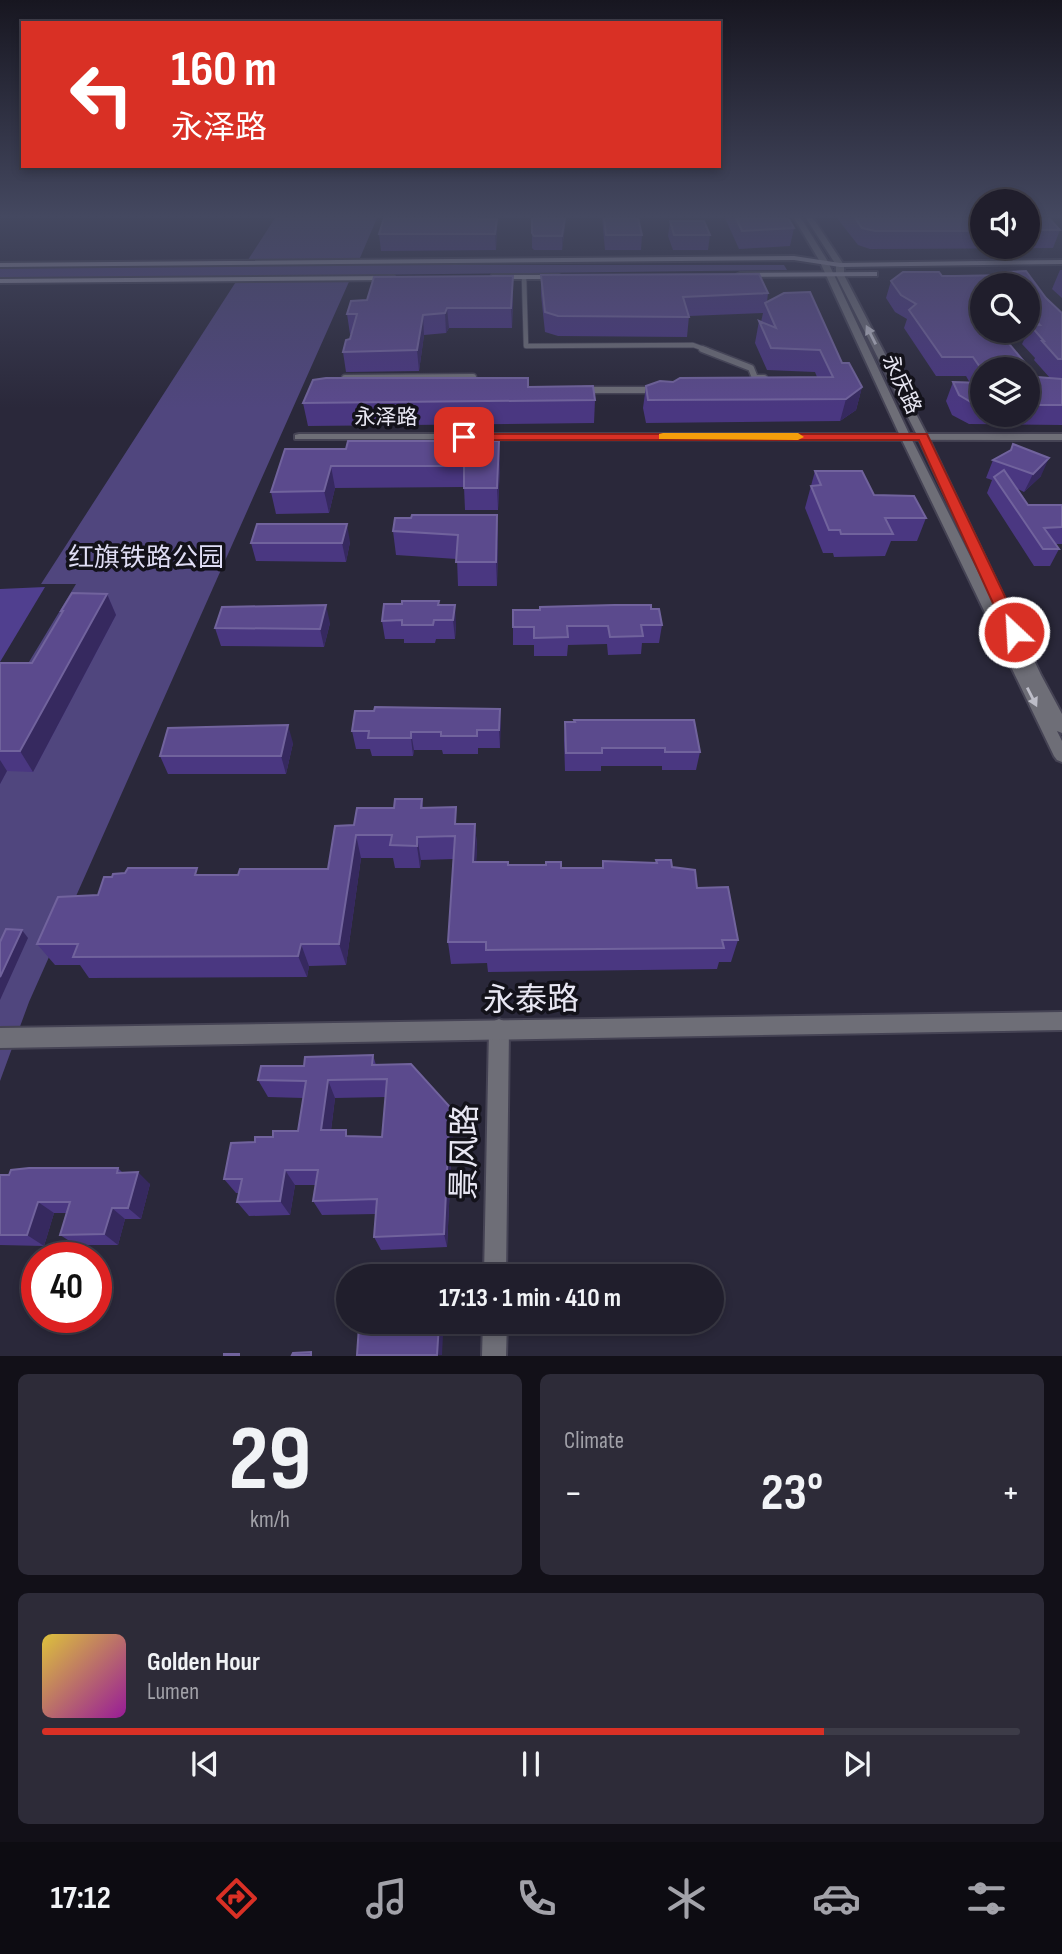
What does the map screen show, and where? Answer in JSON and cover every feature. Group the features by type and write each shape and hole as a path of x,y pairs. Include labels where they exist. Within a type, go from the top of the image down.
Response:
{"street":[{"name":"永庆路","path":"840,281 905,437 1062,756"},
{"name":"永庆路","path":"841,281 923,437 1034,675 1062,727"},
{"name":"永泽路","path":"299,437 1062,437"},
{"name":"永泰路","path":"0,1038 1062,1021"},
{"name":"景风路","path":"495,1264 499,1029"},
{"path":"494,1356 495,1334"}],"lane":[{"path":"524,281 526,346 693,345 751,368 755,378 767,379"},
{"path":"334,378 473,377 472,392"},
{"path":"574,390 665,390"}],"green space":[{"name":"红旗铁路公园","path":"236,281 349,281 29,1002 0,1081 0,710 76,584 41,584"}],"shaded area":[{"path":"45,587 0,662 0,589"}],"building":[{"path":"373,281 513,281 511,308 447,308 445,313 423,315 417,350 343,352 357,314 347,314 351,301 367,300"},
{"path":"542,281 762,281 768,293 683,297 689,317 558,316 545,312"},
{"path":"891,281 970,281 970,343 1009,343 1020,357 942,357 909,310 916,304 901,295"},
{"path":"1040,290 1062,313 1062,359 1058,359 1040,336"},
{"path":"810,292 842,363 849,363 862,387 846,399 648,400 646,386 660,381 673,382 680,378 833,377 820,350 771,348 759,321 776,328 765,303 784,293"},
{"path":"1040,377 1062,379 1062,405 1040,405"},
{"path":"528,378 528,387 593,386 595,400 303,403 313,380"},
{"path":"953,382 970,383 970,401 959,395"},
{"path":"348,441 499,441 497,488 464,488 464,466 331,466 324,491 271,492 285,449 346,449"},
{"path":"1013,444 1049,458 1033,474 993,460 1011,450"},
{"path":"1004,470 1028,505 1062,505 1062,527 1044,528 1059,549 1043,549 994,477"},
{"path":"815,471 862,471 874,495 914,496 926,518 885,518 893,534 841,534 840,530 829,530 811,486 821,485"},
{"path":"412,515 497,515 496,562 456,562 458,535 393,531 395,518 411,518"},
{"path":"257,524 347,524 342,543 251,543"},
{"path":"72,593 107,594 20,751 0,751 0,663 32,663"},
{"path":"402,601 439,601 438,605 455,605 453,620 434,620 433,625 402,625 402,620 382,621 384,604 402,604"},
{"path":"326,605 320,629 215,628 222,607"},
{"path":"651,605 651,609 659,609 662,625 641,625 643,636 610,637 608,626 567,626 568,637 534,638 534,627 513,627 513,610"},
{"path":"375,707 500,709 499,730 477,730 477,736 441,736 441,732 411,732 411,738 368,738 369,731 352,731 355,711 374,711"},
{"path":"574,720 694,720 700,752 665,752 665,748 602,748 602,753 566,753 565,722 575,722"},
{"path":"288,725 281,756 160,756 168,728"},
{"path":"395,799 422,799 421,808 456,807 455,824 475,824 473,862 546,865 546,862 561,862 561,868 603,868 603,861 657,863 656,860 671,860 672,867 695,870 697,888 728,887 738,940 722,940 724,948 486,950 486,942 448,942 455,836 417,837 417,846 390,845 392,835 356,835 339,944 301,944 298,956 73,957 78,944 37,944 58,897 98,895 104,877 125,873 128,868 197,868 195,875 238,875 240,869 328,869 335,826 354,825 357,808 394,808"},
{"path":"6,929 22,930 0,977 0,942"},
{"path":"373,1055 372,1065 411,1064 450,1107 444,1234 374,1237 377,1199 313,1201 318,1170 285,1170 280,1201 237,1202 242,1179 224,1179 231,1143 255,1142 255,1137 273,1137 273,1131 298,1131 306,1081 258,1080 261,1066 304,1066 305,1057","holes":["387,1079 382,1137 346,1136 346,1130 321,1130 328,1080"]},
{"path":"118,1168 117,1173 138,1172 128,1208 112,1208 104,1234 60,1235 70,1202 38,1202 27,1235 0,1235 0,1175 9,1175 11,1170"},
{"path":"358,1334 438,1334 437,1355 357,1355"},
{"path":"311,1352 311,1355 292,1355 293,1353"}],"slow traffic":[{"path":"663,437 798,437"}],"route":[{"path":"464,437 923,437 1014,632"}]}
